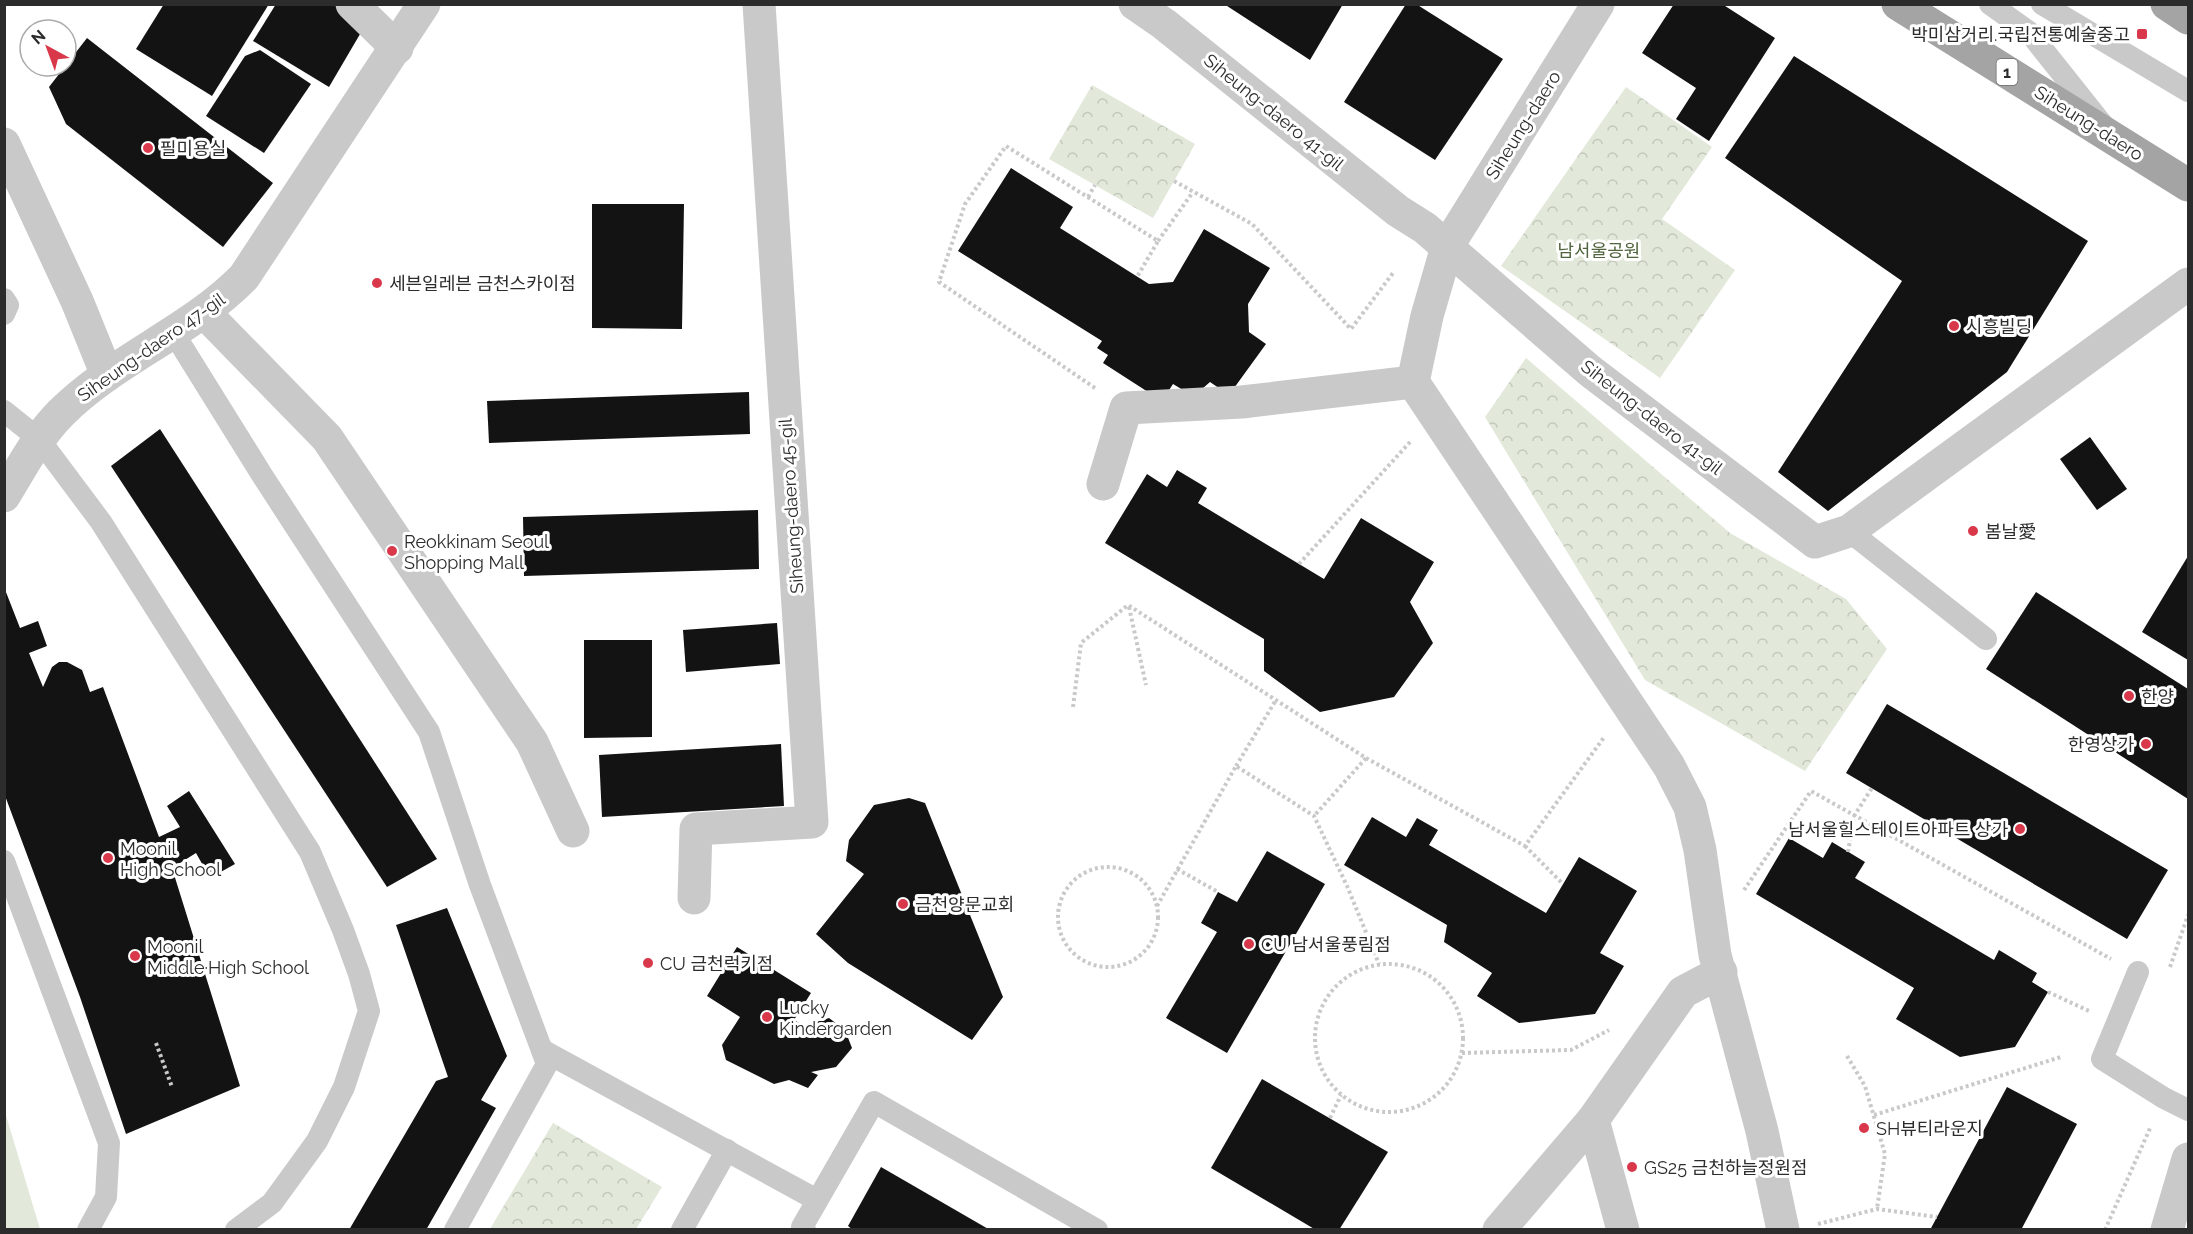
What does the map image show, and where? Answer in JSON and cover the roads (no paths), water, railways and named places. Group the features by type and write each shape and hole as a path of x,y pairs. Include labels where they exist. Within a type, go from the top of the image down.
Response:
{"main road":[{"name":"Siheung-daero","path":"1899,4 2188,185"},
{"path":"2167,4 2188,18"}],"street":[{"path":"352,4 397,48"},
{"name":"Siheung-daero 47-gil","path":"4,496 39,439 61,413 107,375 204,312 228,294 244,278 424,4"},
{"name":"Siheung-daero 45-gil","path":"694,898 696,829 812,822 759,4"},
{"name":"Siheung-daero 41-gil","path":"1135,4 1164,24 1398,211 1425,228 1590,371 1815,542 1849,531 2188,284"},
{"name":"Siheung-daero","path":"1413,382 1427,316 1447,247 1598,4"},
{"path":"4,144 77,301 107,375"},
{"path":"204,312 327,438 532,742 573,831"},
{"path":"1103,484 1126,408 1242,402 1413,382 1669,766 1690,807 1700,850 1711,938 1762,1131 1796,1228"},
{"path":"1499,1230 1593,1120 1683,992 1721,972"},
{"path":"1593,1120 1623,1230"},
{"path":"2167,1230 2188,1159"}],"lane":[{"path":"1990,4 2029,32 2115,140"},
{"path":"2042,4 2188,91"},
{"path":"4,299 8,305 4,314"},
{"path":"173,333 268,485 429,732 480,885 547,1064 455,1230"},
{"path":"4,411 39,439 101,522 309,852 343,930 359,974 369,1011 344,1086 316,1141 272,1203 236,1230"},
{"path":"1849,531 1986,639"},
{"path":"4,861 109,1143 106,1197 88,1230"},
{"path":"2138,972 2102,1059 2164,1098 2188,1110"},
{"path":"542,1050 817,1200"},
{"path":"805,1230 802,1227 874,1102 1097,1230"},
{"path":"682,1230 727,1150"}],"place":[{"name":"박미삼거리.국립전통예술중고","path":"2142,34"},
{"name":"필미용실","path":"148,148"},
{"name":"세븐일레븐 금천스카이점","path":"377,283"},
{"name":"시흥빌딩","path":"1954,326"},
{"name":"봄날愛","path":"1973,531"},
{"name":"Reokkinam Seoul Shopping Mall","path":"392,551"},
{"name":"한양","path":"2129,696"},
{"name":"한영상가","path":"2146,744"},
{"name":"남서울힐스테이트아파트 상가","path":"2020,829"},
{"name":"Moonil High School","path":"108,858"},
{"name":"금천양문교회","path":"903,904"},
{"name":"CU 남서울풍림점","path":"1249,944"},
{"name":"Moonil Middle·High School","path":"135,956"},
{"name":"CU 금천럭키점","path":"648,963"},
{"name":"Lucky Kindergarden","path":"767,1017"},
{"name":"SH뷰티라운지","path":"1864,1128"},
{"name":"GS25 금천하늘정원점","path":"1632,1167"}],"park label":[{"name":"남서울공원","path":"1599,250"}]}
